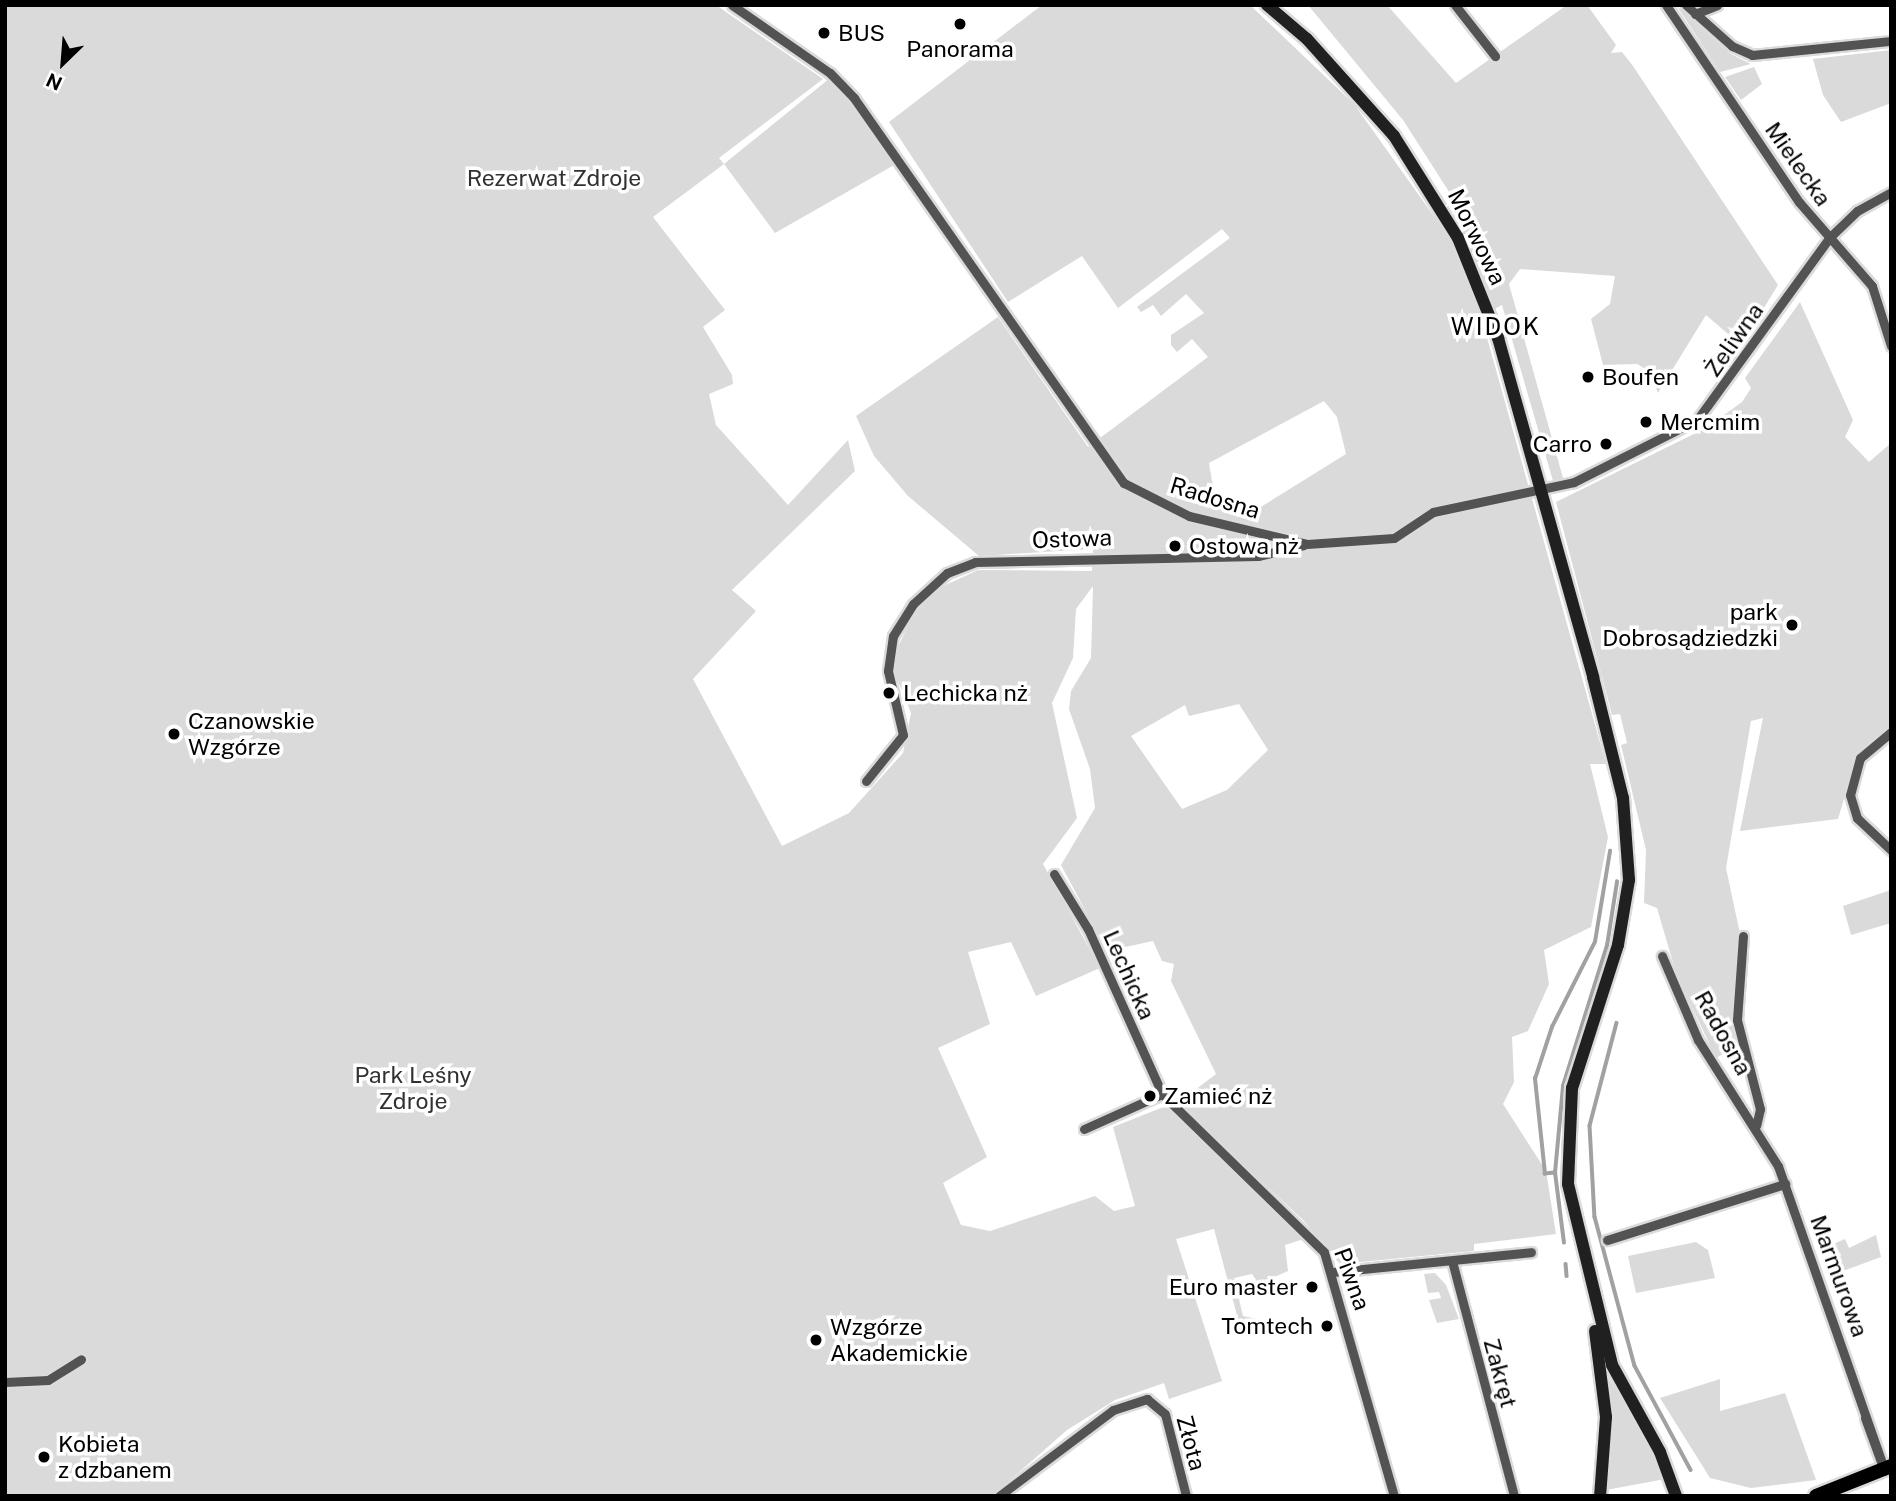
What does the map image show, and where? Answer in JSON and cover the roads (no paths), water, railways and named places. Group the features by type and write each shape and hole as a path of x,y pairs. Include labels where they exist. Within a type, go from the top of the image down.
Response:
{"main road":[{"name":"Morwowa","path":"1267,5 1307,39"},
{"name":"Morwowa","path":"1278,5 1394,136 1458,238 1496,329 1541,489"},
{"path":"1541,489 1616,765 1629,844 1627,902 1578,1064 1567,1132 1570,1199 1589,1289 1606,1410 1600,1496"},
{"path":"1589,1289 1616,1377 1656,1444 1676,1496"},
{"path":"1816,1496 1889,1470"}],"street":[{"name":"Radosna","path":"732,5 830,73 855,98 1124,483 1189,516 1307,544 1389,539 1433,512 1541,489"},
{"path":"1455,5 1495,56"},
{"name":"Mielecka","path":"1666,5 1829,238 1872,286 1891,346"},
{"path":"1686,5 1731,46 1757,55 1891,41"},
{"path":"1695,14 1717,5"},
{"name":"Żeliwna","path":"1541,489 1603,468 1703,415 1829,238 1857,211 1891,192"},
{"name":"Ostowa","path":"866,782 903,735 888,659 897,628 913,604 947,573 975,562 1258,556 1307,544"},
{"path":"1891,732 1868,748 1850,782 1853,811 1891,850"},
{"name":"Lechicka","path":"1054,874 1088,929 1162,1094"},
{"path":"1744,936 1737,1020 1760,1109 1756,1126"},
{"name":"Radosna","path":"1662,956 1698,1040 1756,1126"},
{"path":"1084,1129 1162,1094"},
{"name":"Piwna","path":"1162,1094 1304,1227 1332,1272 1393,1496"},
{"name":"Marmurowa","path":"1756,1126 1785,1184 1889,1470"},
{"path":"1607,1240 1785,1184"},
{"path":"1332,1272 1531,1252"},
{"name":"Zakręt","path":"1452,1261 1514,1496"},
{"path":"5,1382 48,1380 81,1359"},
{"name":"Złota","path":"999,1496 1113,1410 1156,1401 1186,1496"}],"waterway":[{"path":"1564,1243 1555,1173 1545,1174 1535,1079 1552,1027 1595,942 1610,851"},
{"path":"1555,1173 1563,1086 1607,946 1617,882"},
{"path":"1617,1023 1590,1126 1595,1217 1635,1366 1691,1470"},
{"path":"1566,1264 1567,1276"}],"place":[{"name":"Panorama","path":"960,24"},
{"name":"BUS","path":"824,33"},
{"name":"Boufen","path":"1588,377"},
{"name":"Mercmim","path":"1646,422"},
{"name":"Carro","path":"1606,444"},
{"name":"Ostowa nż","path":"1175,546"},
{"name":"park Dobrosądziedzki","path":"1792,625"},
{"name":"Lechicka nż","path":"889,693"},
{"name":"Czanowskie Wzgórze","path":"174,734"},
{"name":"Zamieć nż","path":"1150,1096"},
{"name":"Euro master","path":"1312,1287"},
{"name":"Tomtech","path":"1327,1326"},
{"name":"Wzgórze Akademickie","path":"816,1340"},
{"name":"Kobieta z dzbanem","path":"44,1457"}],"district":[{"name":"WIDOK","path":"1496,327"}],"park label":[{"name":"Rezerwat Zdroje","path":"554,178"},
{"name":"Park Leśny Zdroje","path":"413,1088"}]}
